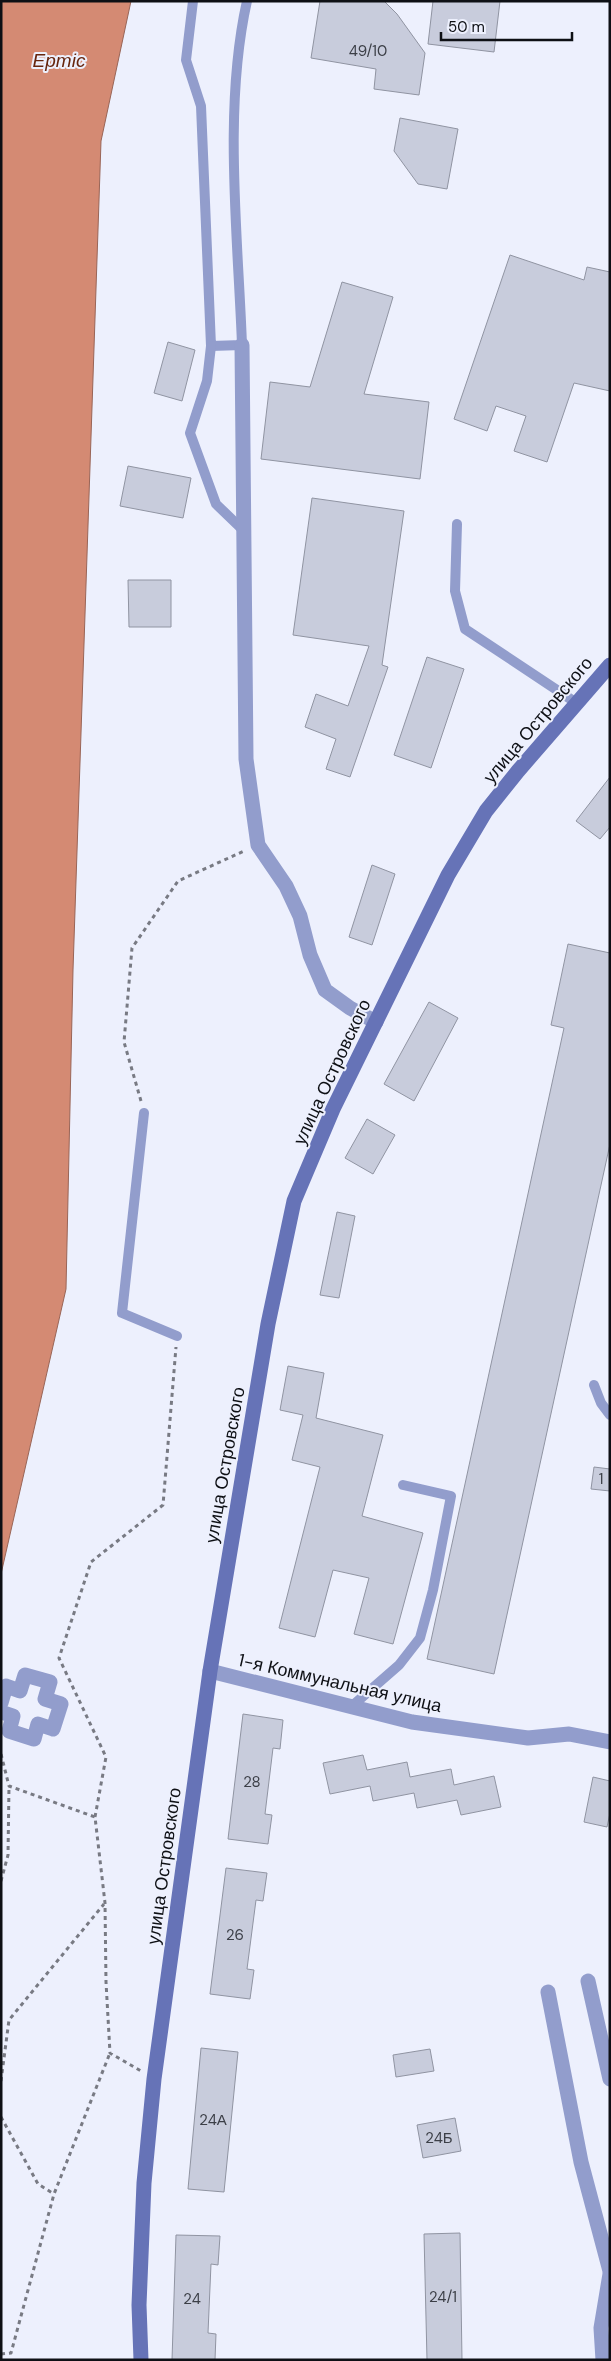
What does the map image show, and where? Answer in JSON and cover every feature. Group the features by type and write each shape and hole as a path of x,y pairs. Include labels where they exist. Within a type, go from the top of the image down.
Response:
{"main road":[{"name":"улица Островского","path":"142,2360 139,2305 144,2183 154,2079 210,1671 268,1324 294,1201 333,1109 448,875 486,811 518,771 610,665"}],"street":[{"path":"242,345 246,759 258,845 286,886 300,916 310,955 325,990 350,1008 376,1022"},
{"name":"1-я Коммунальная улица","path":"210,1671 412,1722 528,1738 569,1734 610,1742"},
{"path":"1,1702 6,1686 20,1691 25,1675 50,1682 45,1699 60,1704 53,1728 38,1724 34,1739 9,1731 13,1716 1,1712"},
{"path":"588,1981 610,2079"},
{"path":"548,1992 581,2162 610,2273 601,2328 603,2360"}],"lane":[{"path":"193,1 186,60 201,106 212,346 207,381 190,433 216,504 245,533"},
{"path":"212,346 242,345 235,170 236,69 247,1"},
{"path":"457,524 455,591 464,629 578,704"},
{"path":"144,1113 122,1313 177,1336"},
{"path":"594,1384 601,1403 610,1416"},
{"path":"352,1706 399,1665 420,1638 433,1590 451,1496 403,1485"}],"path":[{"path":"144,1113 124,1042 132,948 178,881 258,845"},
{"path":"1,2354 11,2353 54,2194 110,2053 105,1903 95,1816 106,1757 59,1658 91,1562 163,1505 177,1336"},
{"path":"1,1754 9,1786 8,1854 1,1881"},
{"path":"9,1786 95,1816"},
{"path":"1,2081 10,2020 105,1903"},
{"path":"110,2053 154,2079"},
{"path":"1,2117 38,2184 54,2194"}],"water":[{"name":"Ертіс","path":"1,1 131,1 101,141 73,970 66,1289 1,1574"}],"building":[{"path":"320,1 384,1 397,14 425,53 419,95 374,89 376,69 311,58"},
{"path":"433,1 500,1 494,52 428,44"},
{"path":"400,118 458,129 447,189 418,184 394,151"},
{"path":"510,255 584,280 587,267 610,272 610,391 574,383 547,462 514,451 526,416 496,406 487,431 454,419"},
{"path":"342,282 393,297 364,394 429,402 420,479 261,459 270,382 310,387"},
{"path":"168,342 195,350 182,401 154,393"},
{"path":"128,466 191,478 183,518 120,506"},
{"path":"312,498 404,511 382,665 388,667 350,777 326,769 336,739 305,727 316,694 348,706 369,646 293,635"},
{"path":"128,580 171,580 171,627 129,627"},
{"path":"427,657 464,669 431,768 394,755"},
{"path":"610,777 610,827 600,839 576,821"},
{"path":"372,865 395,874 372,945 349,937"},
{"path":"568,944 610,953 610,1144 494,1674 427,1659 564,1028 551,1025"},
{"path":"429,1002 458,1018 414,1101 384,1084"},
{"path":"367,1119 395,1135 373,1174 345,1158"},
{"path":"337,1212 355,1216 339,1298 320,1295"},
{"path":"288,1366 324,1373 316,1418 383,1435 362,1516 423,1533 393,1644 354,1634 369,1578 333,1570 315,1637 279,1628 320,1467 292,1460 303,1415 280,1410"},
{"path":"594,1467 610,1469 610,1491 591,1489"},
{"path":"243,1714 283,1720 280,1749 273,1748 265,1814 272,1815 268,1844 228,1839"},
{"path":"363,1755 367,1770 407,1762 410,1777 451,1769 454,1785 494,1776 501,1807 461,1815 457,1800 417,1808 414,1793 373,1801 370,1786 330,1794 323,1763"},
{"path":"593,1777 610,1781 610,1813 607,1827 584,1822"},
{"path":"226,1868 267,1873 263,1901 256,1900 247,1969 254,1970 250,1999 210,1994"},
{"path":"201,2048 238,2052 224,2192 188,2189"},
{"path":"430,2049 434,2071 396,2077 393,2055"},
{"path":"455,2118 461,2151 423,2158 417,2125"},
{"path":"460,2233 462,2360 427,2360 424,2234"},
{"path":"176,2235 220,2236 218,2265 211,2264 208,2333 216,2334 215,2360 172,2360"}]}
